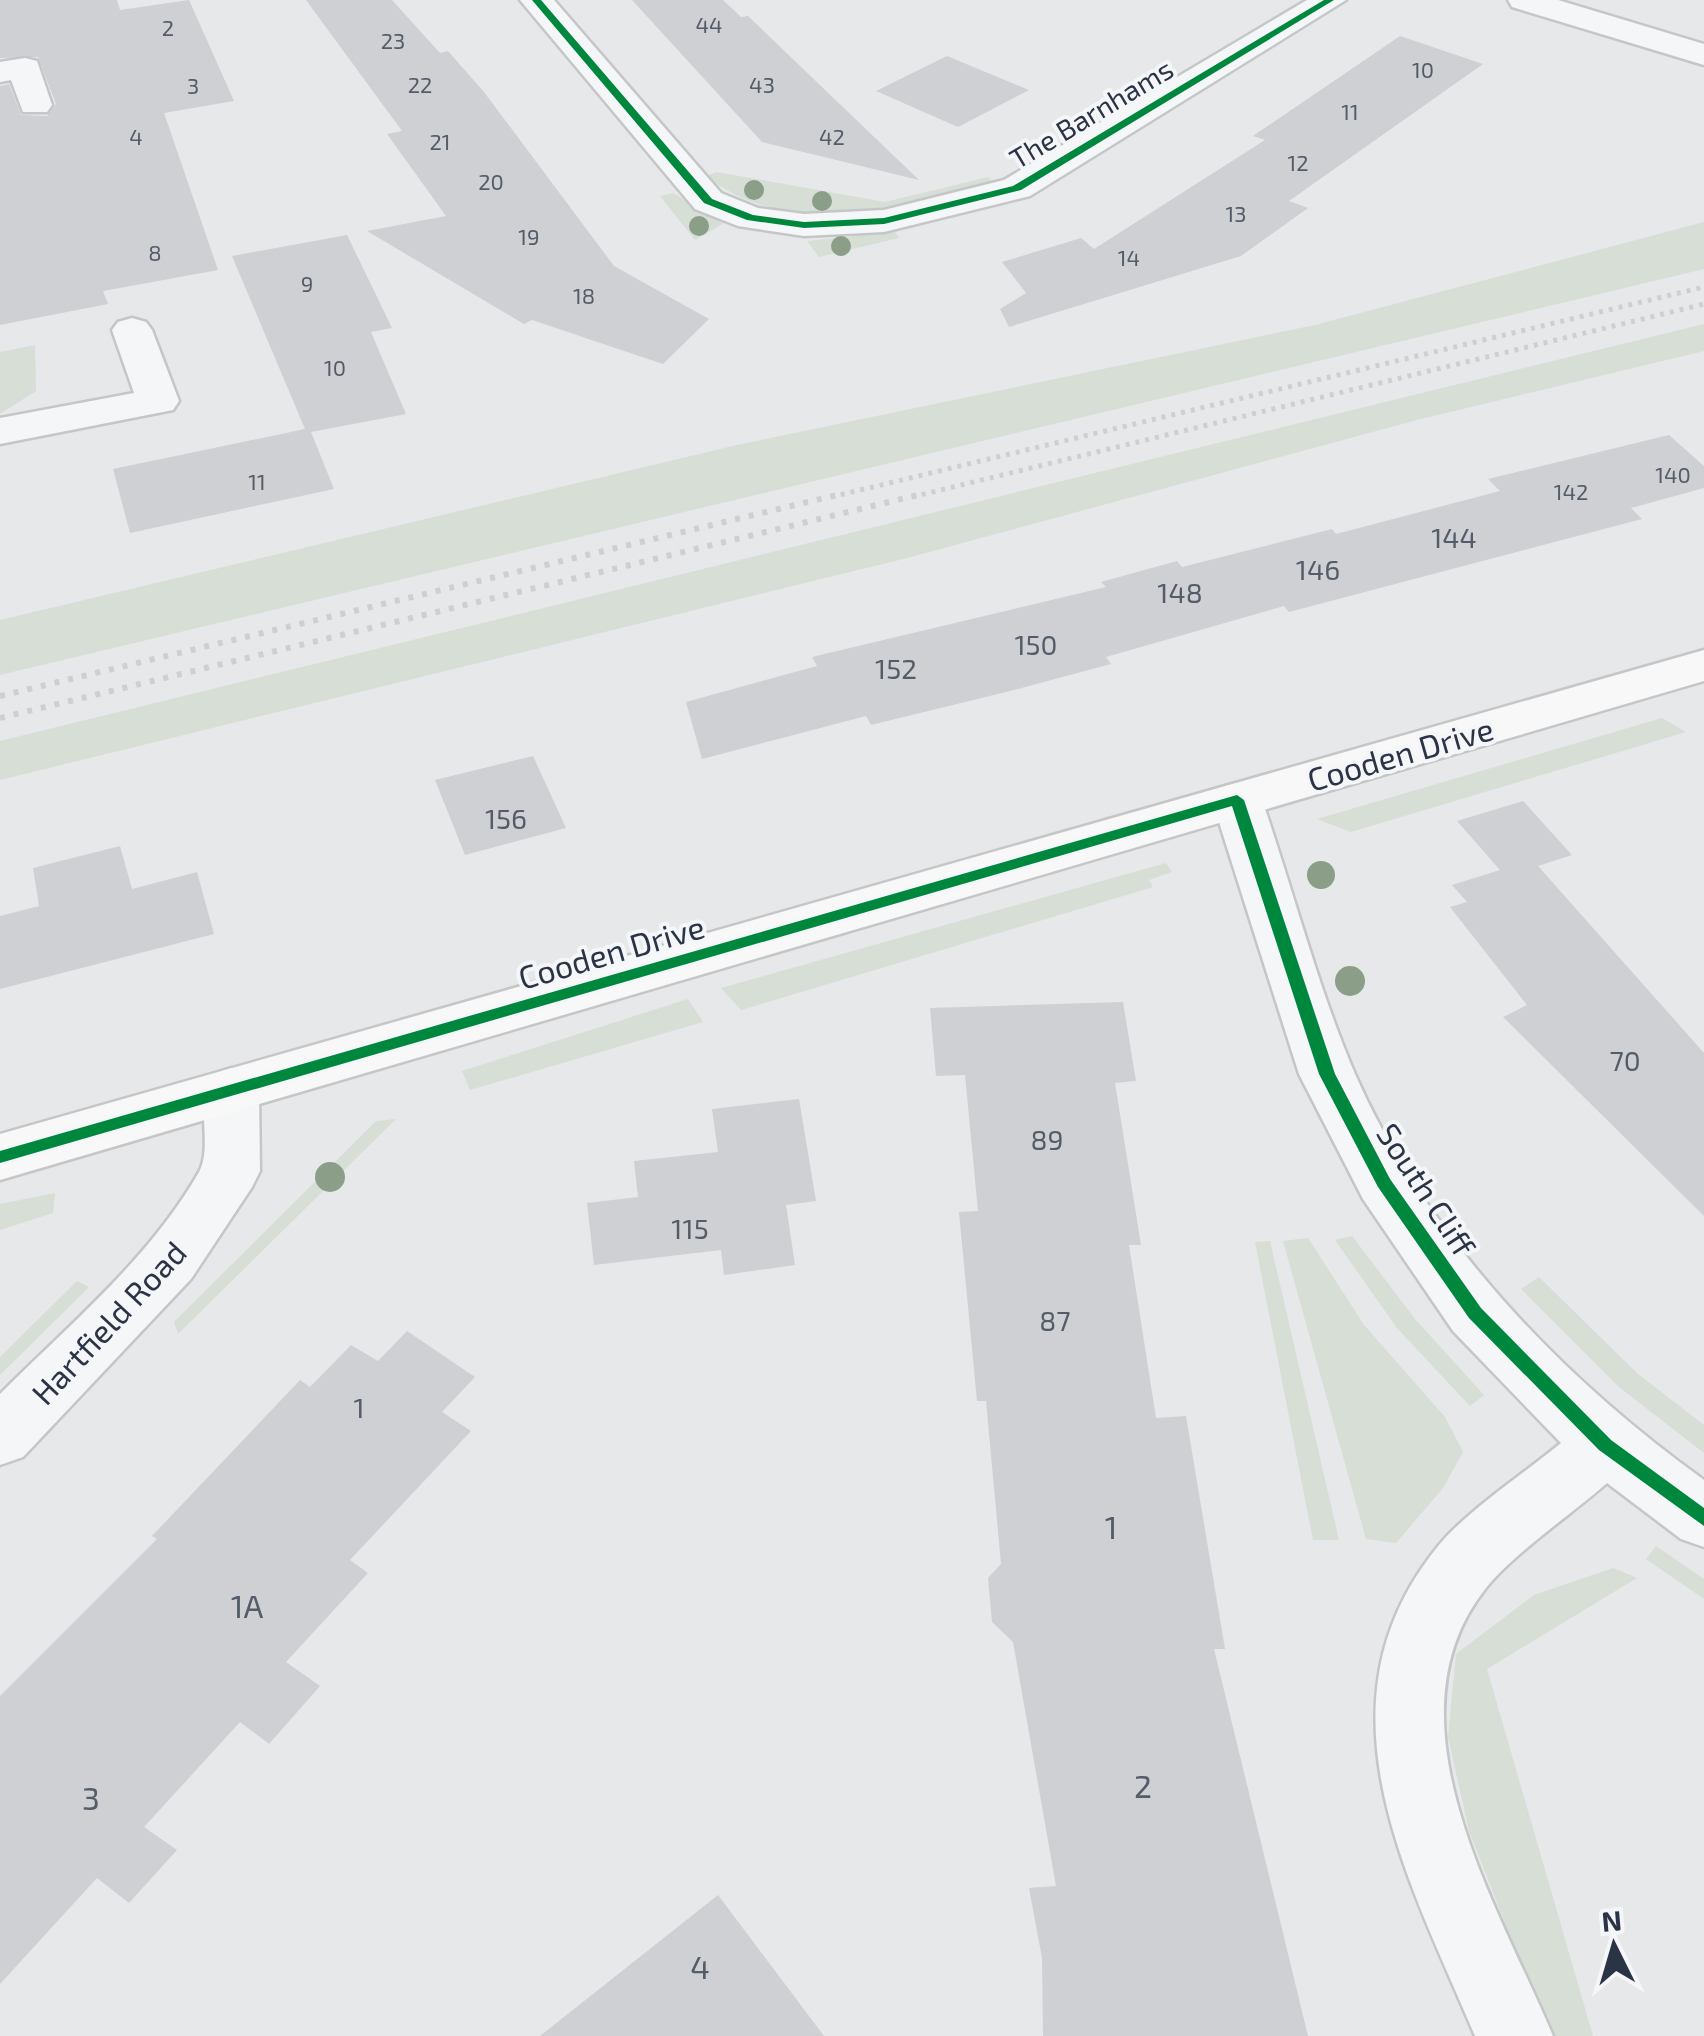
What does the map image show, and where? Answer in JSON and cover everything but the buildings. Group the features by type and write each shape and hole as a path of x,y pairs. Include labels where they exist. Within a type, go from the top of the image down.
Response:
{"main road":[{"name":"Cooden Drive","path":"0,1157 1704,665"}],"street":[{"name":"The Barnhams","path":"536,0 708,202 751,218 804,226 884,221 1017,188 1330,0"},
{"path":"1524,0 1696,62"},
{"path":"0,72 26,68 35,105"},
{"path":"0,431 158,401 132,330"},
{"name":"South Cliff","path":"1237,800 1326,1074 1384,1183 1475,1313 1605,1445 1704,1518"},
{"name":"Hartfield Road","path":"0,1437 170,1262 231,1171 231,1090"},
{"path":"1514,2036 1428,1838 1409,1734 1417,1643 1463,1566 1605,1445"}],"shaded area":[{"path":"717,172 885,202 988,177 993,182 883,208 809,213 772,208 738,196 706,176"},
{"path":"673,193 724,223 695,240 660,196"},
{"path":"1704,222 1704,269 0,675 0,620 737,445 1315,325"},
{"path":"895,232 899,238 819,257 807,241"},
{"path":"1704,324 1704,351 1417,420 907,558 0,780 0,741"},
{"path":"35,345 36,391 0,414 0,352"},
{"path":"1662,718 1686,732 1351,832 1317,819"},
{"path":"1166,863 1172,872 1149,880 1153,887 741,1010 721,988"},
{"path":"688,999 703,1022 470,1090 462,1071"},
{"path":"396,1119 178,1334 174,1322 376,1121"},
{"path":"55,1193 53,1213 0,1230 0,1204"},
{"path":"1352,1236 1415,1319 1484,1395 1470,1406 1397,1328 1335,1240"},
{"path":"1308,1238 1364,1325 1445,1417 1463,1452 1443,1488 1396,1543 1366,1539 1283,1241"},
{"path":"1270,1241 1339,1540 1313,1540 1255,1242"},
{"path":"1539,1277 1638,1374 1704,1425 1704,1453 1619,1387 1521,1289"},
{"path":"77,1281 89,1287 0,1375 0,1357"},
{"path":"1656,1546 1704,1579 1704,1599 1646,1559"},
{"path":"1613,1568 1637,1578 1487,1669 1593,2036 1549,2036 1469,1831 1448,1737 1456,1654 1534,1595"}],"railway":[{"path":"831,497 1704,287"},
{"path":"912,497 1704,304"},
{"path":"0,696 841,494"},
{"path":"0,718 922,494"}],"cycle path":[{"path":"536,0 708,201 751,218 804,225 884,221 1017,188 1330,0"},
{"path":"0,1157 1237,800 1327,1074 1384,1183 1475,1313 1605,1445 1704,1518"}]}
